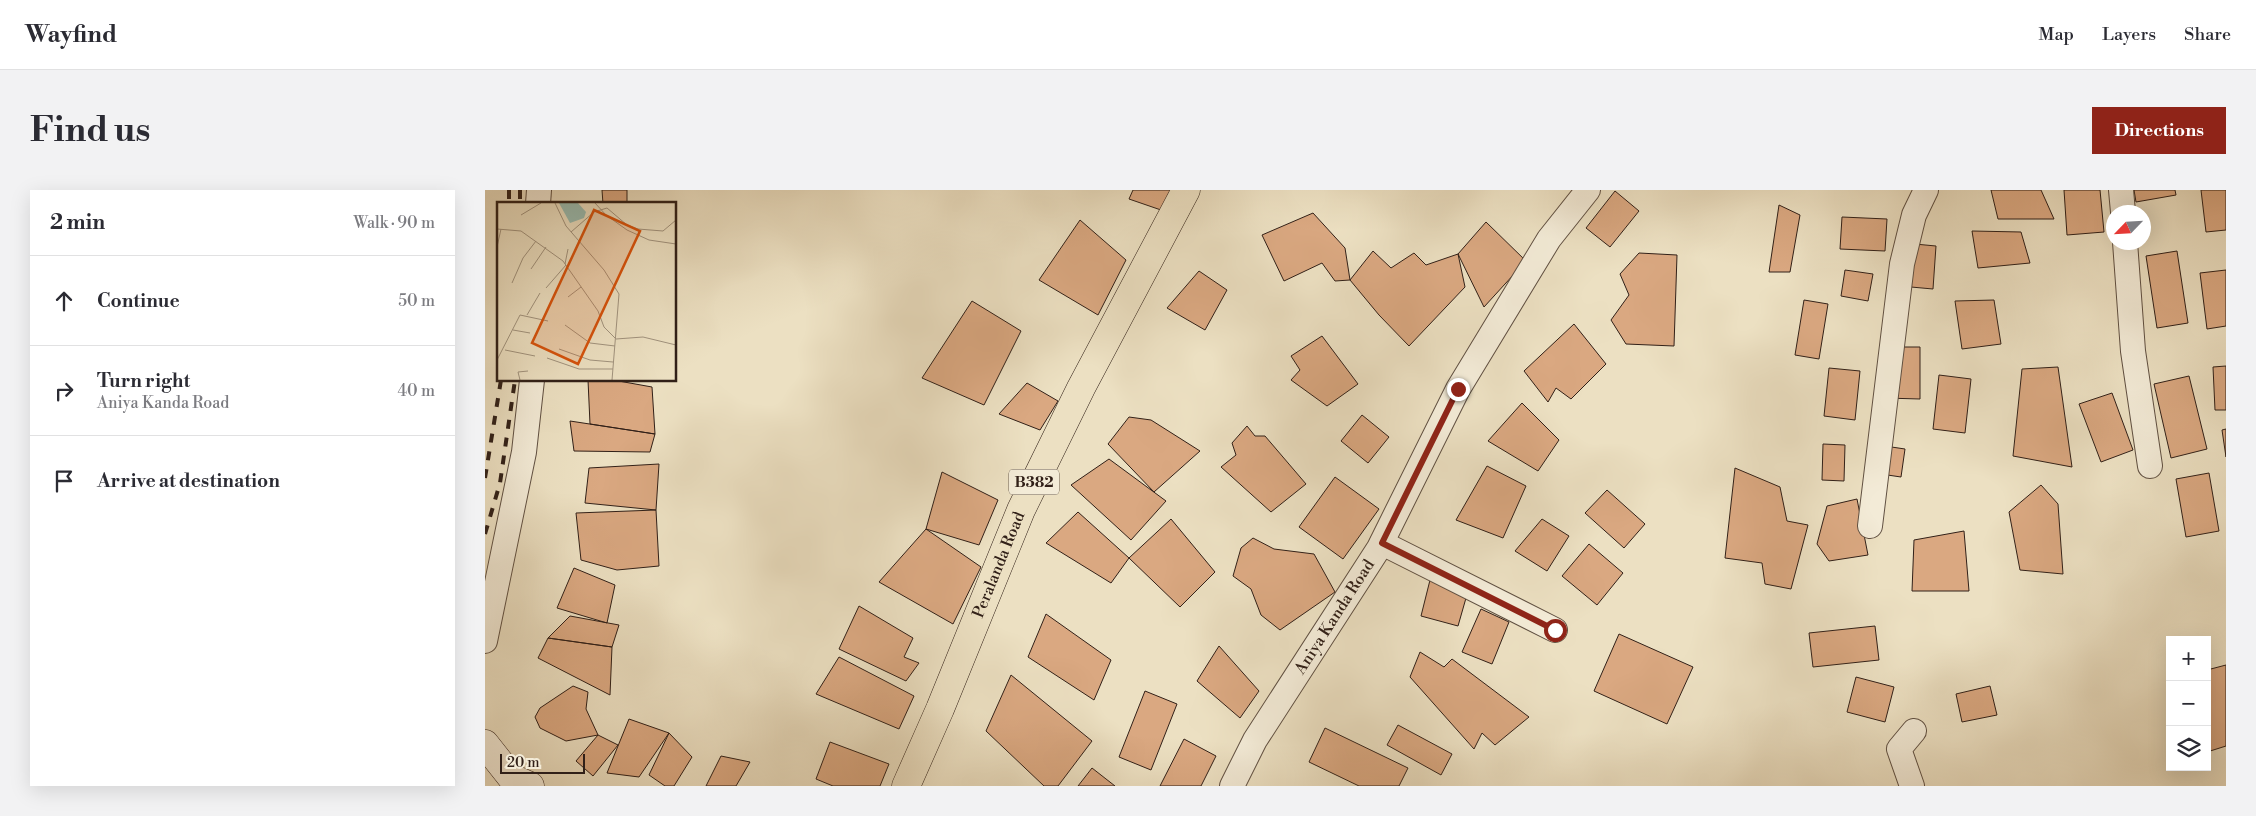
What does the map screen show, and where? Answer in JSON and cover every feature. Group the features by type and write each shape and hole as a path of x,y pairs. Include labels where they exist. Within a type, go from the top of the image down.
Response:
{"main road":[{"name":"Peralanda Road","path":"906,786 940,709 1021,510 1081,388 1186,190"}],"street":[{"name":"Aniya Kanda Road","path":"1232,786 1255,740 1382,543 1458,389 1549,239 1588,190"},
{"path":"1870,526 1902,264 1913,215 1927,190"},
{"path":"2121,190 2122,205"},
{"path":"2126,250 2133,351 2150,466"},
{"path":"485,641 524,452 531,381"},
{"path":"1382,543 1555,630"},
{"path":"1911,786 1899,749 1914,731"},
{"path":"485,744 511,778 530,786"}],"building":[{"path":"602,190 627,190 627,202 603,202"},
{"path":"1133,190 1172,190 1161,210 1129,199"},
{"path":"1991,190 2041,190 2054,219 1998,219"},
{"path":"2064,190 2100,190 2104,232 2067,235"},
{"path":"2134,190 2175,190 2176,195 2136,202"},
{"path":"2201,190 2226,190 2226,230 2206,232"},
{"path":"1615,191 1639,211 1610,247 1586,228"},
{"path":"1779,205 1800,215 1790,272 1769,272"},
{"path":"1313,213 1345,248 1350,280 1335,281 1322,263 1284,281 1262,235"},
{"path":"1842,217 1887,219 1885,251 1840,249"},
{"path":"1080,220 1126,260 1098,315 1039,280"},
{"path":"1486,222 1526,261 1484,307 1458,254"},
{"path":"1972,231 2021,232 2030,263 1978,268"},
{"path":"1904,243 1936,246 1933,289 1900,286"},
{"path":"1373,251 1391,268 1414,253 1426,265 1458,254 1465,287 1409,346 1379,315 1350,280"},
{"path":"2177,251 2188,323 2157,328 2146,256"},
{"path":"1639,253 1677,255 1674,346 1626,344 1611,320 1629,295 1620,274"},
{"path":"1845,270 1873,274 1868,301 1841,296"},
{"path":"2226,270 2226,326 2207,329 2200,273"},
{"path":"1199,271 1227,290 1205,330 1167,308"},
{"path":"1804,300 1828,304 1819,359 1795,355"},
{"path":"1994,300 2001,344 1962,349 1955,301"},
{"path":"972,301 1021,331 984,405 922,378"},
{"path":"1574,324 1606,364 1571,399 1556,388 1548,402 1524,371"},
{"path":"1322,336 1358,384 1327,406 1291,380 1300,370 1291,356"},
{"path":"1886,347 1920,347 1920,399 1885,398"},
{"path":"2226,366 2226,410 2215,410 2213,367"},
{"path":"2058,367 2072,467 2013,456 2022,369"},
{"path":"1829,368 1860,371 1855,420 1824,416"},
{"path":"1939,375 1971,379 1965,433 1933,429"},
{"path":"2189,376 2207,449 2171,458 2154,384"},
{"path":"588,381 619,381 652,387 655,434 590,424"},
{"path":"1027,383 1058,401 1040,430 999,414"},
{"path":"2112,393 2133,450 2101,462 2079,404"},
{"path":"1522,403 1559,440 1538,471 1488,441"},
{"path":"1362,415 1389,437 1368,463 1341,441"},
{"path":"1129,417 1151,420 1200,451 1154,492 1108,444"},
{"path":"570,421 655,434 650,452 574,451"},
{"path":"1247,426 1255,436 1265,436 1306,484 1271,512 1221,467 1236,455 1232,443"},
{"path":"2226,429 2226,457 2222,430"},
{"path":"1823,444 1845,445 1844,481 1822,480"},
{"path":"1878,445 1905,449 1901,477 1874,473"},
{"path":"1109,459 1166,501 1131,540 1071,485"},
{"path":"659,464 656,510 585,503 589,468"},
{"path":"1487,466 1526,486 1503,538 1456,520"},
{"path":"1735,468 1780,487 1787,521 1808,525 1791,589 1765,584 1762,563 1725,558"},
{"path":"942,472 998,500 979,545 926,529"},
{"path":"2209,473 2219,531 2186,537 2176,479"},
{"path":"1335,477 1379,509 1343,559 1299,527"},
{"path":"2041,485 2058,504 2063,574 2020,570 2009,512"},
{"path":"1607,490 1645,524 1624,548 1585,513"},
{"path":"1857,499 1868,555 1829,561 1817,544 1827,506"},
{"path":"656,510 659,566 617,570 581,560 576,513"},
{"path":"1078,512 1129,558 1111,583 1046,543"},
{"path":"1171,519 1215,572 1180,607 1129,558"},
{"path":"1542,519 1569,536 1547,571 1515,551"},
{"path":"926,529 981,567 953,624 879,582"},
{"path":"1964,531 1969,591 1912,591 1914,540"},
{"path":"1253,538 1274,549 1314,554 1335,592 1280,630 1261,615 1251,589 1233,576 1241,548"},
{"path":"1589,544 1623,573 1597,605 1562,576"},
{"path":"574,568 615,585 607,623 557,608"},
{"path":"1430,580 1468,591 1458,626 1421,616"},
{"path":"859,606 913,638 904,657 919,663 906,681 839,649"},
{"path":"1481,609 1509,622 1492,664 1462,652"},
{"path":"1046,614 1111,660 1094,700 1028,657"},
{"path":"570,616 619,625 612,647 548,638"},
{"path":"1875,626 1879,660 1813,667 1809,633"},
{"path":"1619,634 1693,667 1667,724 1594,691"},
{"path":"548,638 612,647 610,695 538,658"},
{"path":"1219,646 1259,691 1240,718 1197,681"},
{"path":"1420,652 1444,667 1452,659 1529,717 1495,745 1482,733 1474,749 1410,677"},
{"path":"839,657 914,696 899,729 816,694"},
{"path":"2226,665 2226,746 2211,751 2211,681 2211,669"},
{"path":"1011,675 1092,741 1058,786 1044,786 986,731"},
{"path":"1856,677 1894,687 1885,722 1847,712"},
{"path":"573,686 588,692 586,709 598,735 566,741 540,728 535,717 540,708"},
{"path":"1990,686 1997,715 1962,722 1956,694"},
{"path":"1145,691 1177,704 1151,770 1119,757"},
{"path":"629,719 669,733 639,777 607,773"},
{"path":"1398,725 1452,754 1441,775 1387,745"},
{"path":"1325,728 1408,768 1399,786 1359,786 1309,762"},
{"path":"669,733 692,757 674,786 665,786 649,775"},
{"path":"598,735 618,745 593,776 576,761"},
{"path":"1184,739 1216,756 1201,786 1160,786"},
{"path":"830,742 889,764 880,786 833,786 816,779"},
{"path":"721,756 750,762 736,786 706,786"},
{"path":"1092,768 1115,786 1078,786"}],"railway":[{"path":"509,190 509,202"},
{"path":"520,190 520,202"},
{"path":"485,478 501,381"},
{"path":"485,534 500,483 515,381"}],"route":[{"path":"1458,389 1382,543 1555,630"}]}
